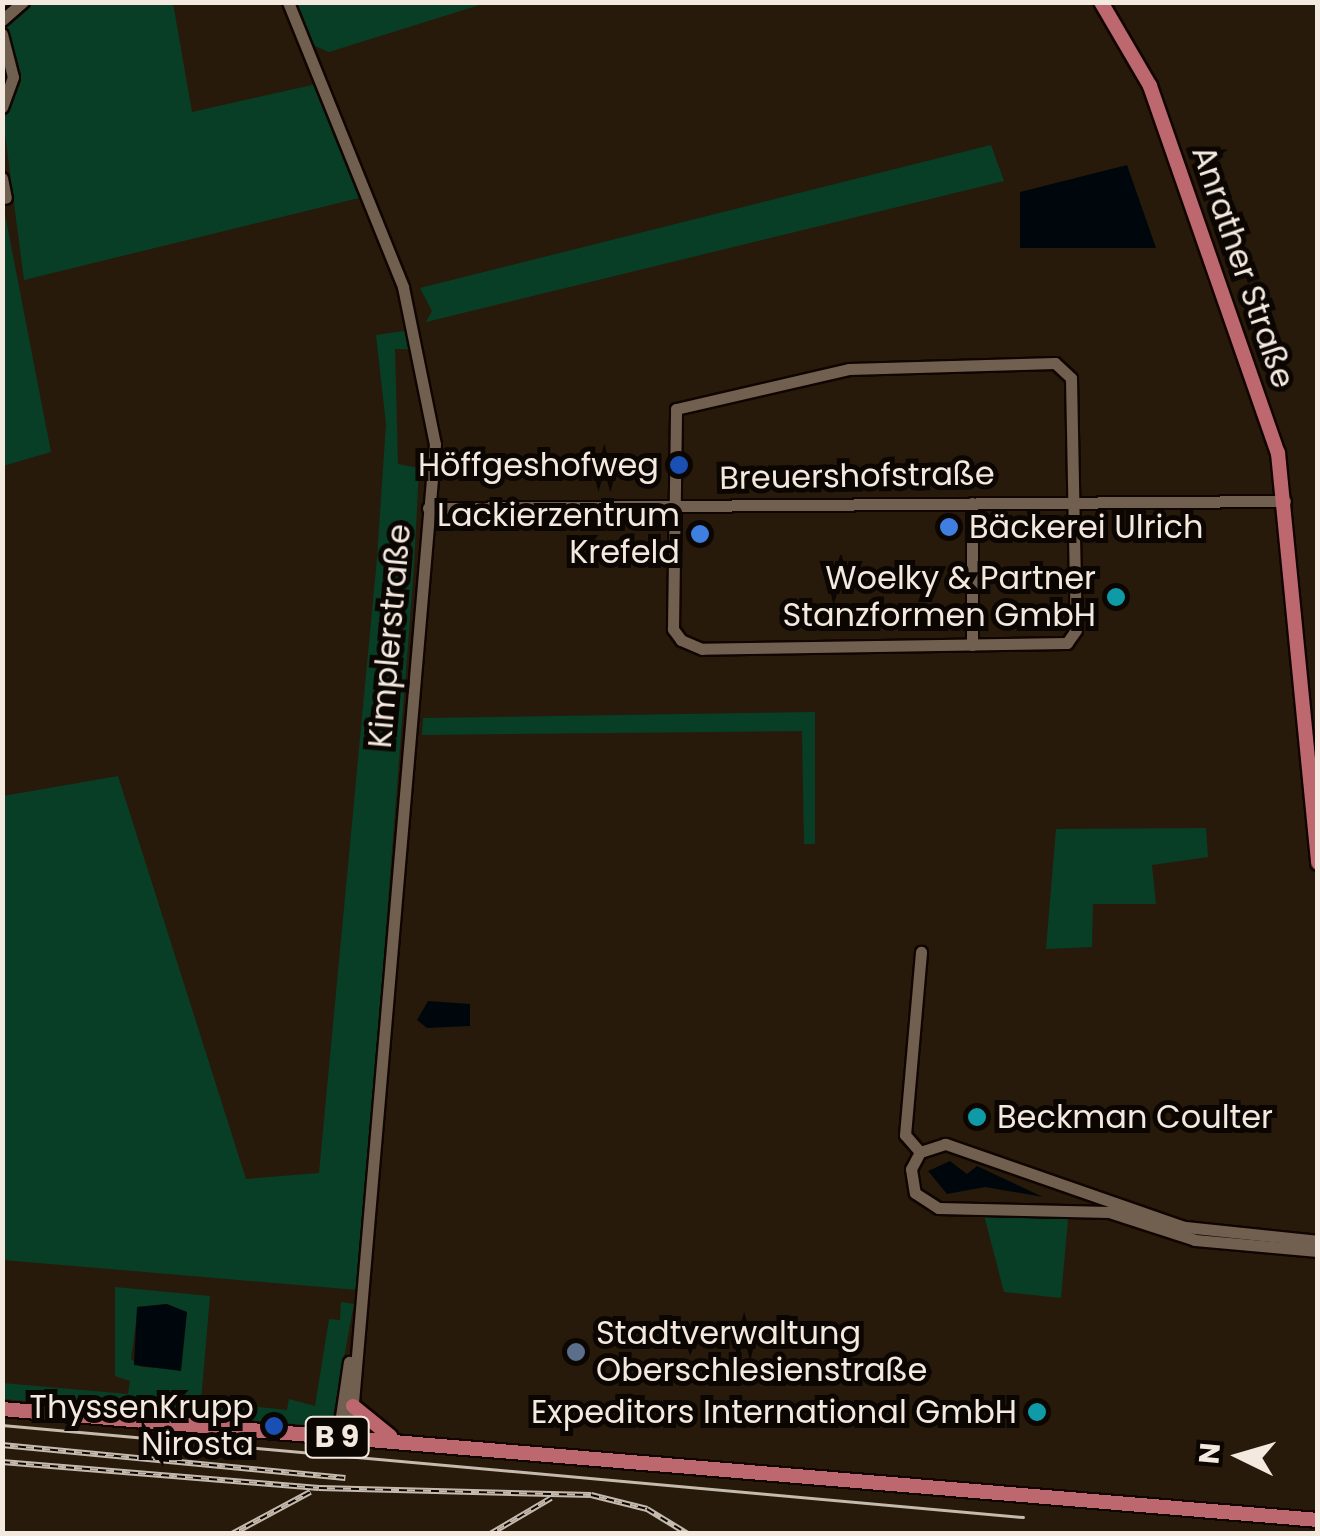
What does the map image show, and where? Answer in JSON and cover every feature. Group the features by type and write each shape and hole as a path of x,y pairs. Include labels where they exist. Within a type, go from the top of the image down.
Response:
{"main road":[{"name":"Anrather Straße","path":"1101,2 1150,86 1266,416 1285,501 1312,728 1318,863"},
{"name":"B 9","path":"353,1406 370,1428 409,1444"},
{"name":"B 9","path":"2,1408 1314,1518"}],"street":[{"path":"2,20 23,2"},
{"name":"Kimplerstraße","path":"288,2 368,183 412,319 435,444 353,1406 344,1438"},
{"path":"2,34 13,77 2,107"},
{"path":"2,178 6,198"},
{"path":"1054,363 1071,378 1074,501 1076,630 1067,643 702,649 681,640 673,628 676,409 849,369 914,364 1054,363"},
{"name":"Breuershofstraße","path":"428,508 1285,501"},
{"path":"972,503 972,645"},
{"path":"920,1152 905,1135 921,952"},
{"path":"920,1152 960,1147 1195,1235 1318,1240"},
{"path":"920,1152 910,1178 929,1206 1109,1212 1195,1235 1318,1251"},
{"name":"Kimplerstraße","path":"344,1438 362,1299"}],"green space":[{"path":"29,2 173,3 192,112 321,83 367,196 24,280 2,111 10,99 5,21"},
{"path":"291,3 486,3 329,52 310,44"},
{"path":"991,145 1004,181 426,322 432,311 420,288"},
{"path":"2,199 51,452 3,466"},
{"path":"411,330 409,349 395,349 398,464 419,468 414,567 358,1290 3,1260 3,796 118,776 246,1179 319,1173 377,558 386,424 376,335"},
{"path":"815,712 815,844 804,844 802,731 422,735 423,718"},
{"path":"1206,828 1208,857 1152,865 1156,904 1093,904 1092,947 1046,949 1056,829"},
{"path":"984,1215 1068,1219 1061,1298 1004,1292"},
{"path":"115,1287 210,1296 201,1401 287,1410 289,1399 315,1406 329,1319 340,1320 341,1302 354,1304 331,1427 3,1399 2,1383 128,1394 130,1381 115,1376","holes":["167,1304 174,1369 141,1367 131,1359 138,1307"]}],"shaded area":[{"path":"1127,165 1156,248 1020,248 1020,192"},
{"path":"428,1001 470,1004 470,1026 427,1028 417,1020"},
{"path":"950,1161 967,1174 977,1166 1043,1197 985,1187 947,1194 928,1171"},
{"path":"167,1304 187,1312 181,1371 134,1365 137,1307"}],"tram line":[{"path":"2,1425 1023,1517"}],"railway":[{"path":"2,1445 345,1478"},
{"path":"2,1462 319,1488 591,1495 647,1509 688,1534"},
{"path":"232,1534 310,1492"},
{"path":"490,1534 551,1498"}],"place":[{"name":"Höffgeshofweg","path":"679,465"},
{"name":"Bäckerei Ulrich","path":"949,527"},
{"name":"Lackierzentrum Krefeld","path":"700,534"},
{"name":"Woelky & Partner Stanzformen GmbH","path":"1116,597"},
{"name":"Beckman Coulter","path":"977,1117"},
{"name":"Stadtverwaltung Oberschlesienstraße","path":"576,1352"},
{"name":"Expeditors International GmbH","path":"1037,1412"},
{"name":"ThyssenKrupp Nirosta","path":"274,1426"}]}
